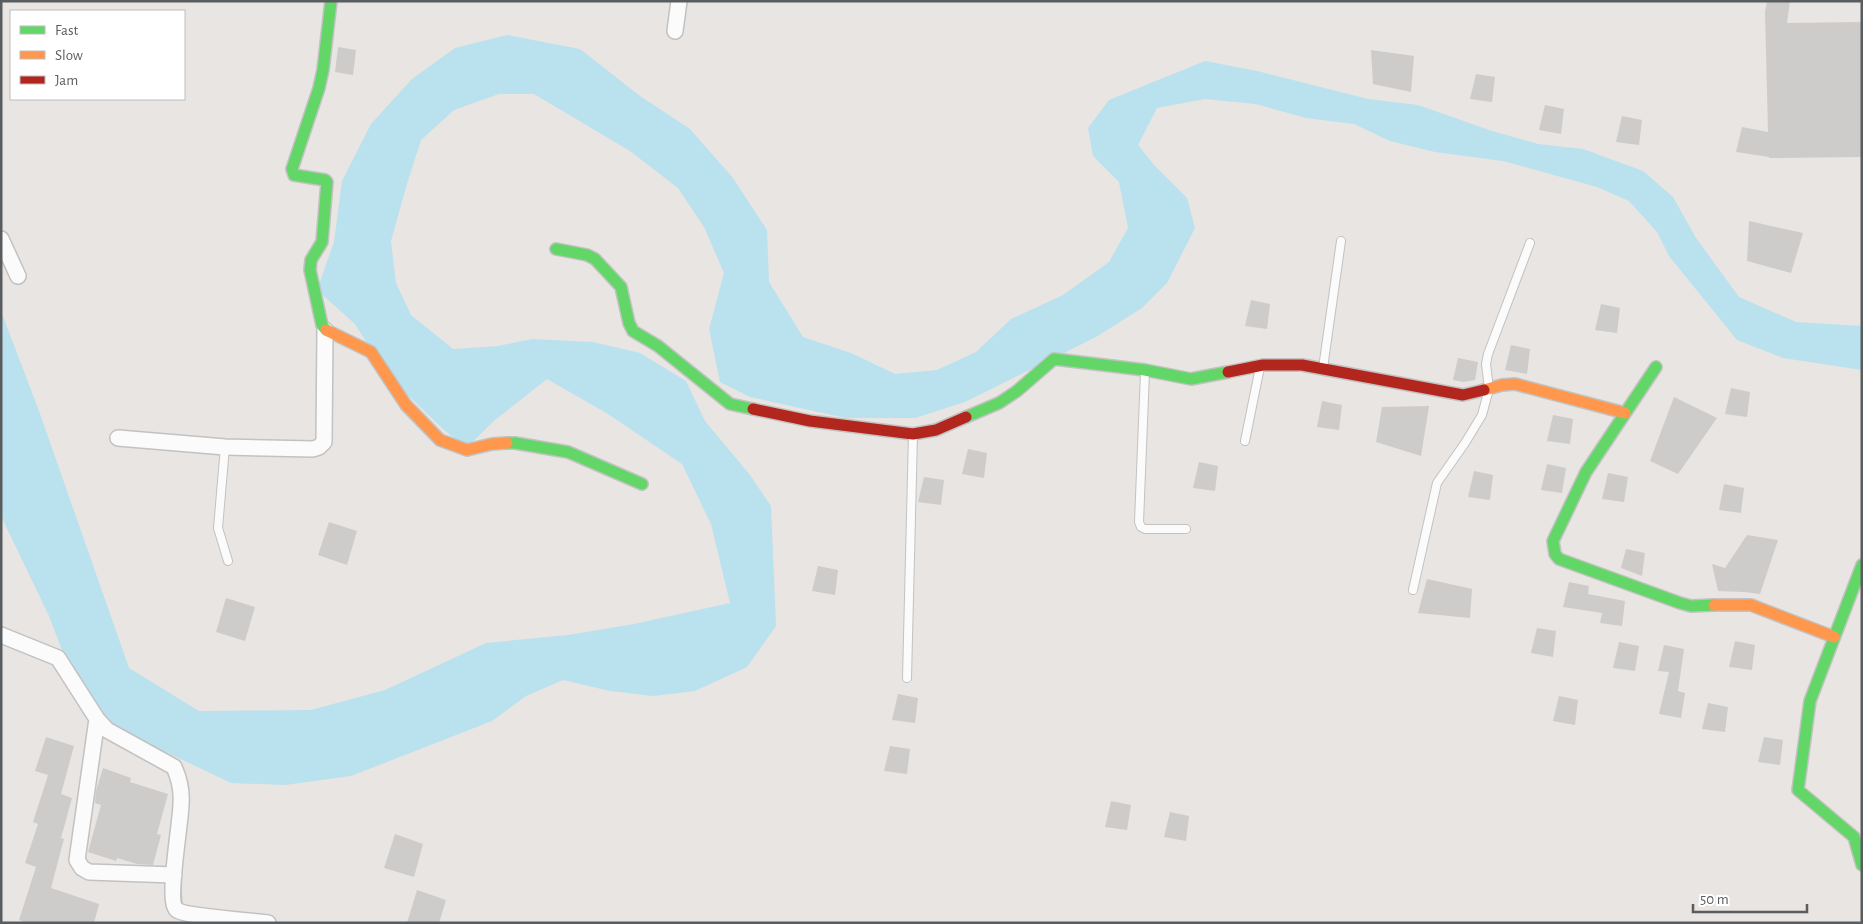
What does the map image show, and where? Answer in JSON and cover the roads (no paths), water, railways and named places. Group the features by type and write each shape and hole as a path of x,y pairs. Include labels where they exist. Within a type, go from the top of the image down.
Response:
{"street":[{"path":"118,438 225,447 313,449 319,447 324,442 325,330 322,325 310,270 311,260 322,242 327,182 325,180 294,175 292,169 319,88 323,70 331,1"},
{"path":"675,31 679,1"},
{"path":"1,239 18,276"},
{"path":"556,249 586,255 595,259 621,288 629,323 633,331 658,346 727,402 810,421 913,434 936,430 999,404 1017,391 1053,359 1145,370 1191,379 1260,366 1283,364 1323,369 1463,395 1470,395 1504,384 1515,384 1625,413"},
{"path":"325,330 371,352 406,405 440,440 467,450 492,444 515,443 568,452 642,484"},
{"path":"1656,367 1586,472 1553,540 1554,554 1559,559 1680,603 1691,606 1751,605 1834,637"},
{"path":"1862,566 1810,701 1798,790 1854,837 1862,865"},
{"path":"1,635 58,658 97,719 112,734 171,763 174,767 182,802 174,875 173,903 175,909 180,912 268,923"},
{"path":"97,719 77,860 82,868 89,872 174,875"}],"lane":[{"path":"1323,369 1341,241"},
{"path":"1413,590 1438,483 1480,420 1489,389 1486,364 1488,354 1530,243"},
{"path":"1246,441 1260,366"},
{"path":"1145,370 1139,522 1141,527 1145,529 1186,530"},
{"path":"908,678 913,434"},
{"path":"225,447 218,528 228,561"}],"water":[{"path":"507,35 580,49 640,96 690,129 733,178 767,230 769,282 803,337 851,353 895,374 937,370 976,352 1011,319 1063,295 1109,262 1128,228 1119,182 1093,156 1088,128 1109,100 1205,61 1257,71 1368,99 1418,105 1492,131 1538,144 1583,149 1643,171 1673,197 1696,238 1739,297 1796,322 1862,326 1862,370 1783,358 1737,340 1669,256 1657,232 1629,201 1597,187 1503,161 1435,152 1390,141 1354,124 1306,118 1256,104 1205,99 1157,108 1138,145 1155,166 1187,198 1195,228 1167,283 1142,308 1096,337 965,402 915,418 846,418 750,397 720,382 709,329 724,273 704,227 678,188 630,151 534,94 499,94 454,110 421,140 391,241 396,283 411,315 453,349 498,346 532,339 593,342 640,353 686,381 705,421 750,475 771,506 776,626 747,667 695,691 653,696 610,691 563,680 526,696 492,721 351,776 285,785 231,783 168,753 115,735 75,684 49,616 1,516 1,311 39,411 129,668 199,711 311,710 385,690 486,643 568,635 634,624 730,603 711,524 682,464 608,414 547,379 495,420 466,448 443,429 387,375 355,324 317,290 334,242 342,181 371,124 412,79 455,48"}]}
